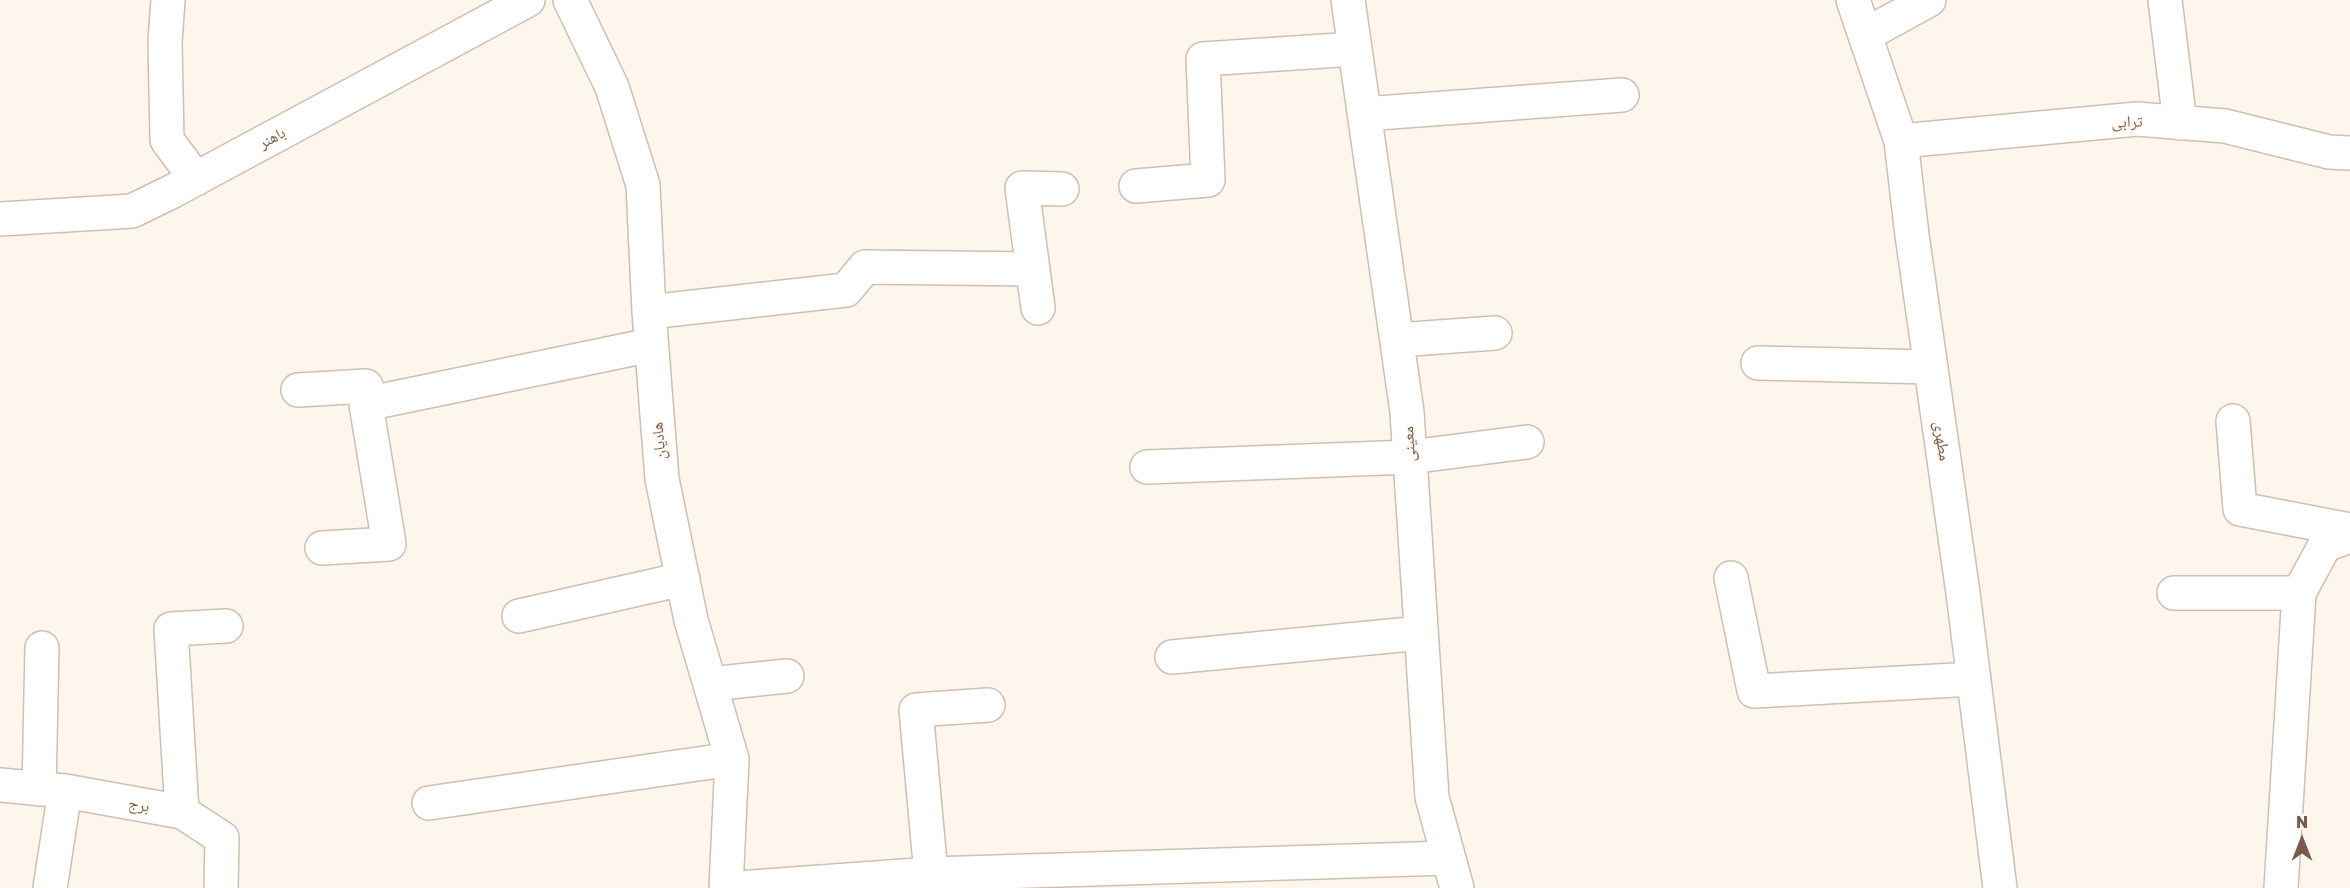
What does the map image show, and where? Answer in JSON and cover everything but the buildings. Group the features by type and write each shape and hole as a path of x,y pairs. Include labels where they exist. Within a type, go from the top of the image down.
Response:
{"street":[{"path":"168,0 165,42 167,140 196,179"},
{"name":"باهنر","path":"0,219 132,211 196,179 528,0"},
{"name":"هادیان","path":"570,0 612,87 643,185 651,345 662,479 692,620 732,759 726,888"},
{"name":"معینی","path":"1348,0 1407,412 1432,797 1453,873"},
{"name":"مطهری","path":"1853,0 1901,141 2000,888"},
{"path":"1865,35 1929,0"},
{"path":"2165,0 2180,123"},
{"path":"1136,186 1208,180 1203,59 1355,49"},
{"path":"1364,114 1622,95"},
{"name":"ترابی","path":"1901,141 2137,119 2225,126 2329,152 2350,153"},
{"path":"1038,308 1022,188 1062,189"},
{"path":"649,312 846,290 865,267 1033,269"},
{"path":"1397,340 1495,333"},
{"path":"366,404 651,345"},
{"path":"1758,363 1931,367"},
{"path":"298,390 366,386 366,404 389,544 322,548"},
{"path":"2233,421 2240,508 2350,530"},
{"path":"1147,467 1410,457 1527,442"},
{"path":"2281,888 2299,593 2325,545 2350,536"},
{"path":"1731,578 1754,692 1974,679"},
{"path":"519,615 683,579"},
{"path":"2174,593 2299,593"},
{"path":"183,812 171,629 226,626"},
{"path":"1172,657 1421,633"},
{"path":"42,648 52,790 50,888"},
{"path":"710,684 787,676"},
{"path":"932,874 916,710 988,705"},
{"path":"429,803 732,759"},
{"name":"برج","path":"0,785 52,790 183,812 222,838 221,888"},
{"path":"738,888 932,874 1109,878 1453,873"}]}
